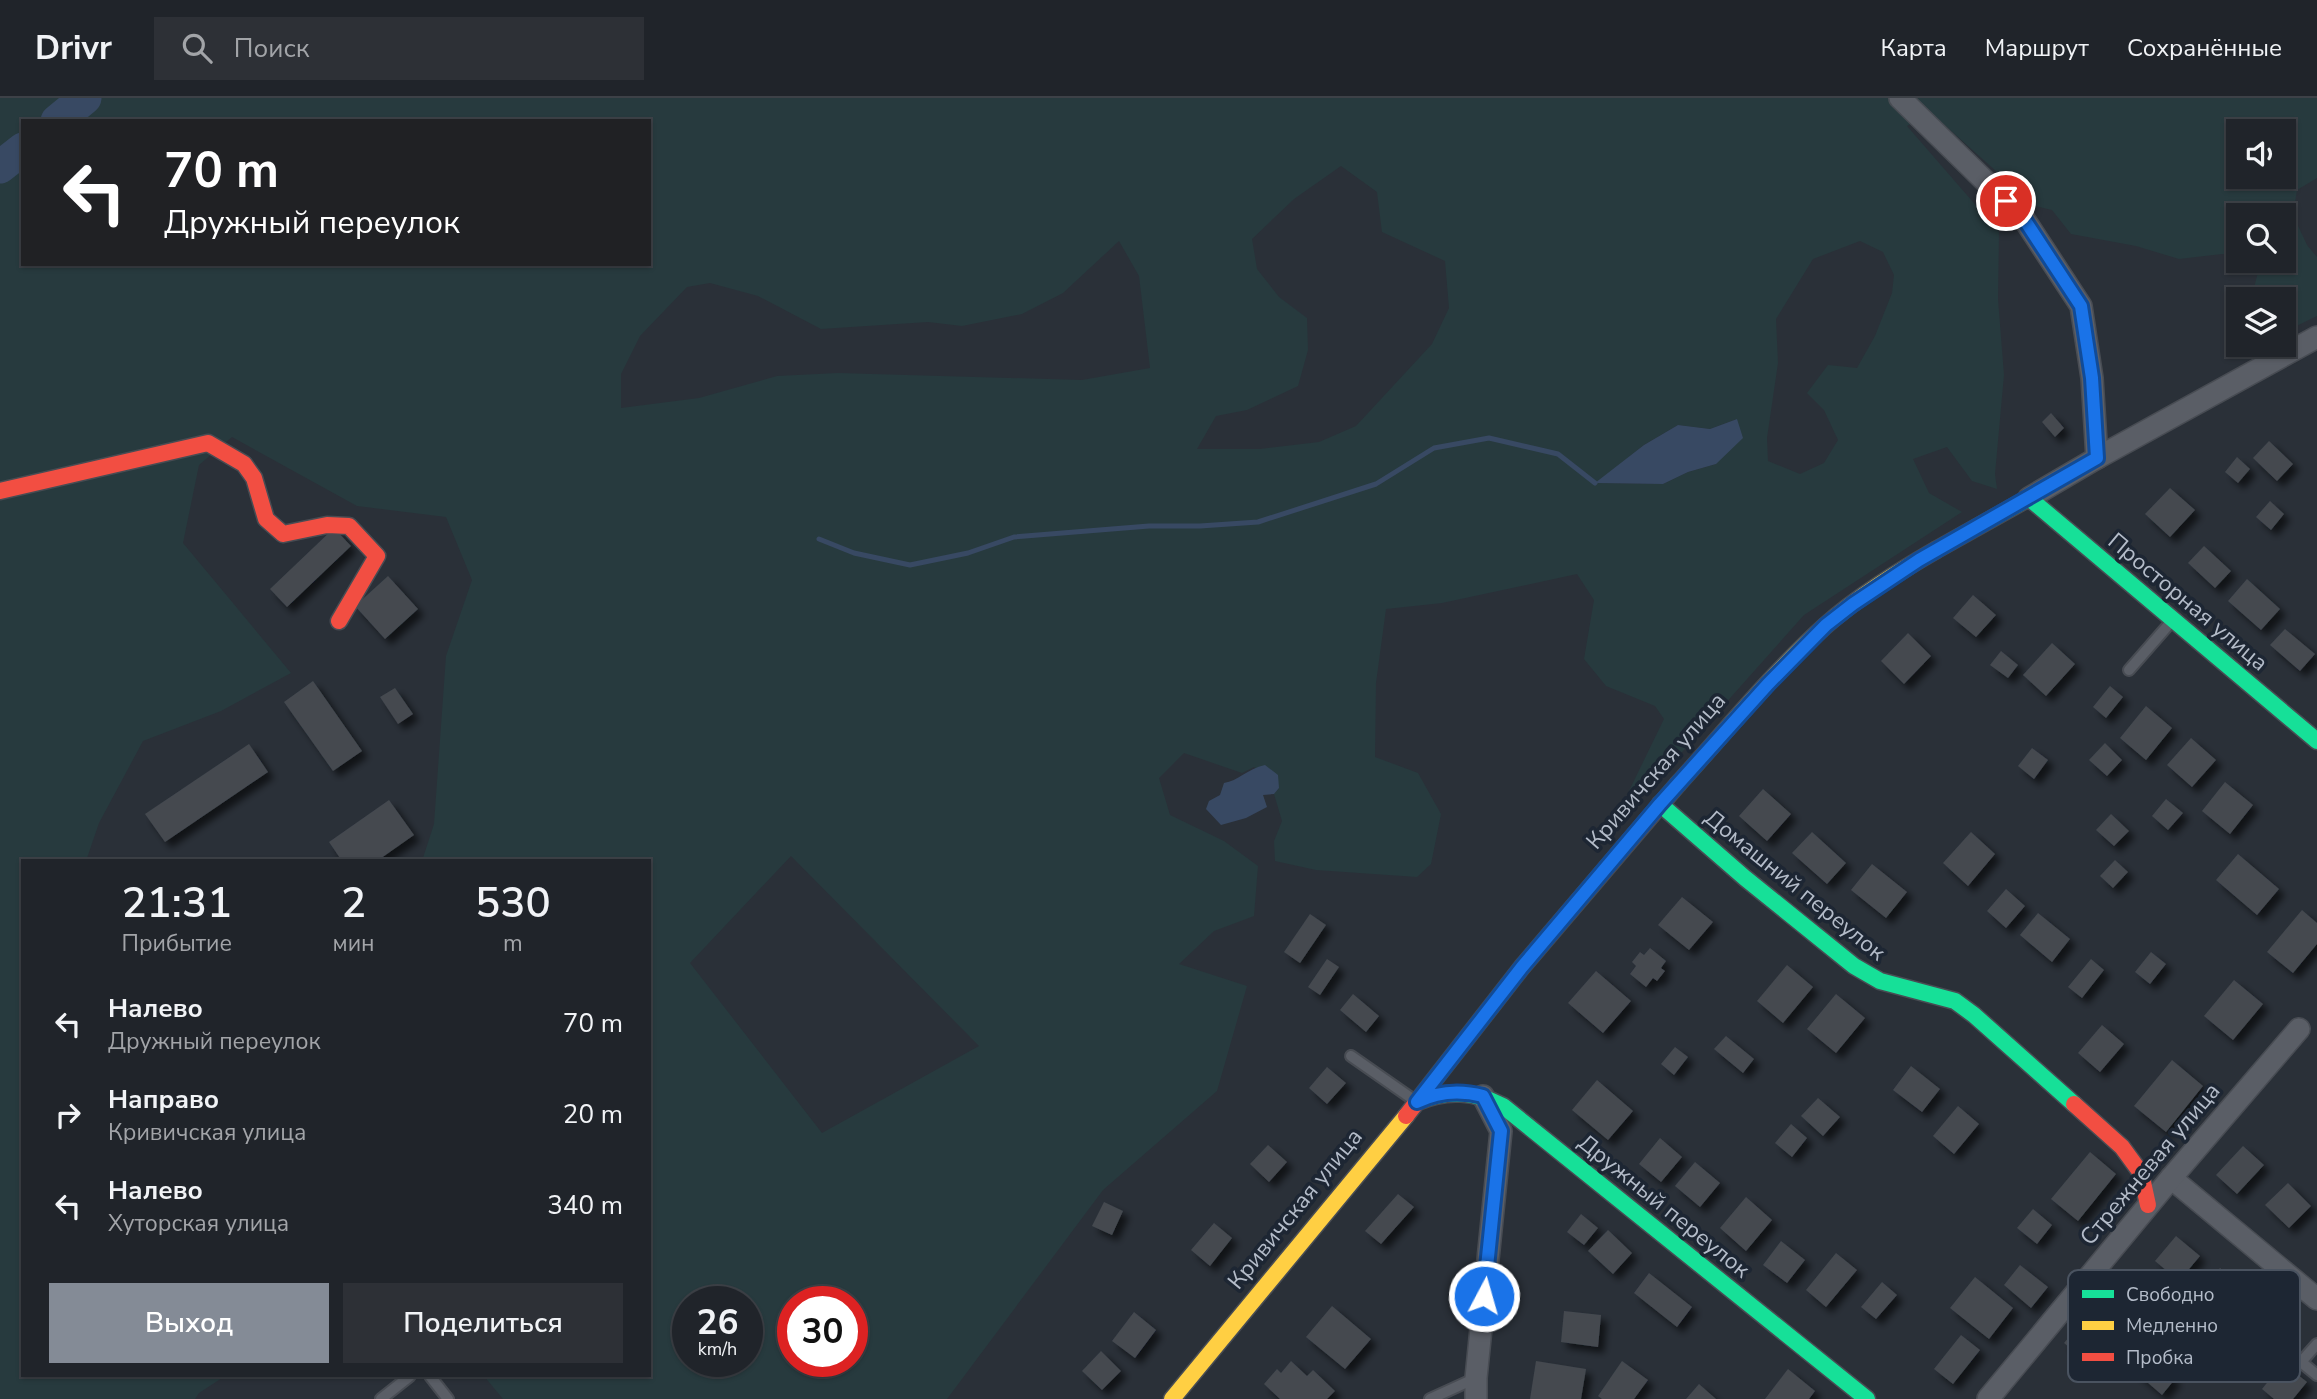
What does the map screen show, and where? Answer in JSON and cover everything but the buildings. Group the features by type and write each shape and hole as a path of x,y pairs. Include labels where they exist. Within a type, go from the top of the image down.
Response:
{"street":[{"path":"1900,98 2024,219 2081,306 2092,378 2097,458"},
{"name":"Кривичская улица","path":"1172,1399 1417,1102 1522,967 1660,804 1784,667 1826,625 1919,560 2317,337"},
{"path":"0,491 208,443 244,464 254,478 266,519 283,534 327,525 349,526 377,556 339,621"},
{"name":"Просторная улица","path":"2029,498 2317,741"},
{"name":"Домашний переулок","path":"1660,804 1745,878 1854,966 1880,981 1955,1001 1974,1015 2122,1147 2141,1173 2148,1205"},
{"name":"Стрежневая улица","path":"2094,1270 2300,1029"},
{"name":"Дружный переулок","path":"1417,1102 1445,1093 1464,1092 1483,1096 1511,1112 1852,1395"},
{"path":"1476,1388 1501,1131 1483,1096"},
{"path":"2171,1178 2283,1270"},
{"path":"2300,1284 2317,1298"},
{"name":"Стрежневая улица","path":"1988,1399 2068,1302"}],"lane":[{"path":"2129,670 2173,619"},
{"path":"1351,1056 1417,1102"},
{"path":"2317,1344 2301,1362 2317,1375"},
{"path":"381,1399 409,1377"},
{"path":"431,1377 448,1399"},
{"path":"1430,1399 1476,1388"}],"green space":[{"path":"0,98 2317,98 2317,178 2297,190 2295,203 2226,203 2226,254 2179,259 2136,246 2071,234 2052,210 2035,206 1930,112 1907,126 1999,232 1998,299 2004,375 1995,474 1997,489 1972,481 1947,447 1913,459 1929,493 1962,512 1804,615 1651,787 1628,793 1664,719 1655,706 1606,686 1584,659 1594,600 1577,574 1442,603 1386,609 1376,683 1375,757 1418,773 1441,814 1431,864 1417,877 1316,870 1275,861 1274,841 1282,821 1274,794 1279,788 1254,767 1242,773 1184,753 1159,778 1170,815 1224,841 1258,866 1254,916 1214,931 1179,964 1247,986 1217,1091 1103,1190 947,1399 503,1399 485,1377 651,1377 651,859 423,859 434,824 446,656 472,580 446,517 357,506 232,437 199,465 183,543 291,673 221,711 143,741 99,823 87,859 21,859 21,1377 223,1377 199,1393 195,1399 0,1399","holes":["1341,166 1377,192 1382,232 1445,261 1449,308 1432,344 1356,426 1319,442 1260,449 1197,449 1216,416 1247,410 1298,386 1308,350 1307,318 1279,297 1257,269 1252,239 1294,199","1119,241 1139,276 1150,368 1082,380 838,373 777,376 699,398 621,408 621,374 640,336 687,287 710,283 758,296 821,329 928,322 962,326 1022,314 1063,293","1860,241 1883,252 1894,275 1892,293 1875,336 1857,368 1828,365 1807,393 1824,410 1838,440 1824,463 1800,474 1768,461 1767,438 1778,363 1776,319 1813,259","1737,419 1716,464 1688,472 1663,484 1596,483 1644,445 1678,425 1710,429","791,856 979,1046 822,1133 690,963"]},
{"path":"2296,221 2307,245 2317,257 2317,316 2296,326 2296,287 2254,287 2258,273 2296,273"}],"water":[{"path":"1737,419 1743,438 1716,464 1688,472 1663,484 1595,483 1644,445 1678,425 1710,429"},
{"path":"1265,765 1278,775 1279,788 1274,794 1263,795 1267,807 1246,818 1221,825 1206,809 1209,801 1220,795 1224,783"}],"waterway":[{"path":"59,119 85,98"},
{"path":"0,167 21,151"},
{"path":"819,539 854,553 910,565 968,553 1014,537 1149,526 1258,522 1376,484 1434,448 1489,438 1558,454 1595,483"}],"traffic: fast":[{"path":"1936,550 2029,498 2317,741"},
{"path":"1660,804 1745,878 1854,966 1880,981 1955,1001 2074,1104"},
{"path":"1417,1102 1439,1095 1460,1094 1482,1097 1503,1106 1867,1399"}],"traffic: slow":[{"path":"1678,784 1805,644 1864,595 1936,550"},
{"path":"1172,1399 1406,1116"}],"traffic: jam":[{"path":"0,491 208,443 244,464 254,478 266,519 283,534 327,525 349,526 377,556 339,621"},
{"path":"1406,1116 1522,967 1678,784"},
{"path":"2074,1104 2122,1147 2141,1173 2148,1205"}],"route":[{"path":"1484,1296 1501,1131 1483,1096 1454,1092 1417,1102 1522,967 1660,804 1768,684 1826,625 1919,560 2097,458 2092,378 2081,306 2024,219 2006,201"}]}
